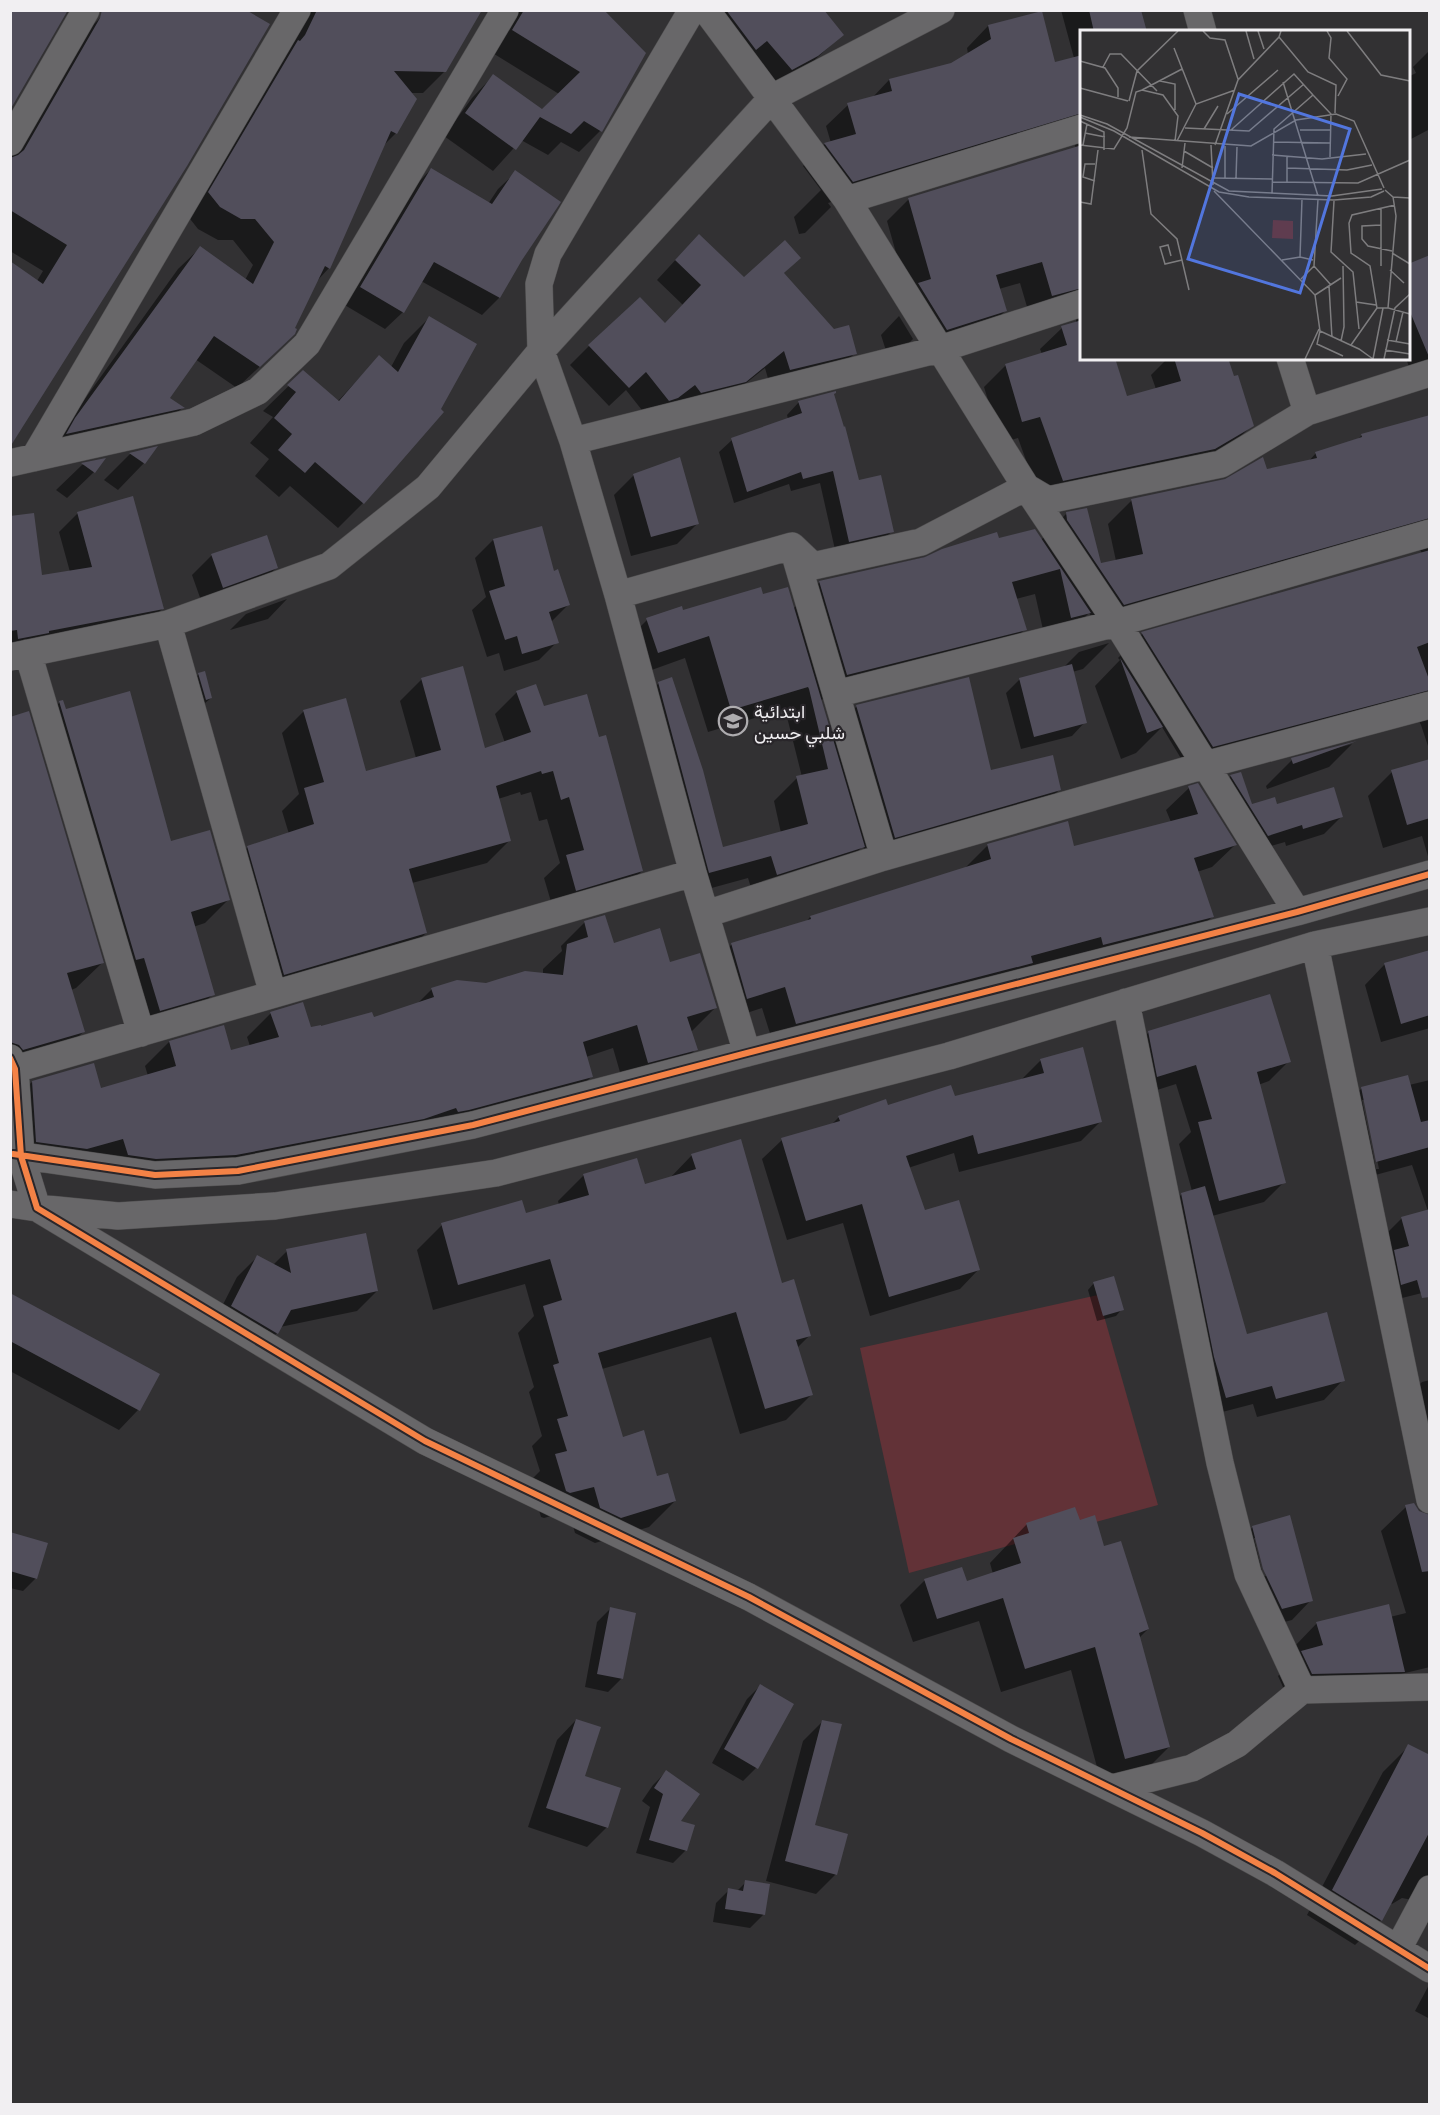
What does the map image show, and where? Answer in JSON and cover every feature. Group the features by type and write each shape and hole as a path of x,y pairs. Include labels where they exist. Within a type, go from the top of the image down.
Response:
{"street":[{"path":"10,142 86,10"},
{"path":"22,461 297,10"},
{"path":"22,461 194,422 258,391 307,344 505,10"},
{"path":"692,10 548,254 539,284 541,351 573,441 618,595 693,873 747,1053"},
{"path":"706,10 847,200 1026,487 1117,623 1297,912"},
{"path":"141,1033 19,655 168,624 329,566 428,487 541,351 772,98 940,10"},
{"path":"1197,10 1202,30"},
{"path":"847,200 1080,129"},
{"path":"573,441 940,349 1080,304"},
{"path":"1291,360 1307,412"},
{"path":"1026,487 1048,500 1221,464 1307,412 1430,373"},
{"path":"792,546 813,566 921,542 1026,487"},
{"path":"836,694 1117,623 1430,533"},
{"path":"618,595 792,546"},
{"path":"792,546 884,856"},
{"path":"168,624 273,994"},
{"path":"705,914 884,856 1205,765 1430,705"},
{"path":"693,873 141,1033 13,1064 16,1155 37,1208 425,1441 749,1597 1011,1739 1202,1833 1275,1873 1430,1969"},
{"path":"16,1155 155,1175 238,1171 473,1125 1297,912 1430,873"},
{"path":"10,1204 118,1216 275,1206 496,1173 949,1056 1315,945 1430,921"},
{"path":"1315,945 1430,1500"},
{"path":"1126,1002 1220,1463 1245,1563 1302,1690"},
{"path":"1112,1788 1192,1768 1238,1744 1302,1690 1430,1687"},
{"path":"1398,1949 1430,1889"}],"shaded area":[{"path":"1098,1295 1158,1505 909,1573 860,1348"}],"building":[{"path":"10,10 68,10 10,110"},
{"path":"102,10 246,10 270,24 187,166 10,447 10,261 43,284 67,245 10,210 10,158 24,150 100,18"},
{"path":"317,10 482,10 446,72 394,71 417,99 397,134 391,131 330,269 325,266 295,328 297,329 295,334 260,367 214,336 170,398 185,408 66,434 75,418 200,246 253,284 274,242 255,219 241,219 220,207 208,192 298,40 300,41 305,35"},
{"path":"524,10 604,10 646,53 602,132 584,121 571,134 540,117 516,150 465,113 493,74 542,109 580,72 512,30"},
{"path":"726,10 824,10 844,35 818,56 792,70 767,41 756,50"},
{"path":"1089,10 1141,10 1146,30 1094,30"},
{"path":"1042,11 1055,62 1080,56 1080,114 853,182 824,143 856,134 847,103 892,91 889,79 951,63 991,39 988,25"},
{"path":"1080,146 1080,289 1052,296 1042,262 996,275 1007,311 947,330 918,283 931,279 908,198"},
{"path":"431,168 492,204 515,170 561,202 522,260 500,298 434,262 404,313 360,287"},
{"path":"699,234 744,277 785,240 801,258 784,273 834,329 849,325 857,354 790,370 784,351 746,382 701,393 695,385 678,398 669,401 646,372 629,388 588,345 640,297 665,323 701,285 675,260"},
{"path":"1430,255 1430,357 1410,312 1410,263"},
{"path":"429,316 477,344 441,409 444,412 364,504 315,462 305,473 278,450 292,434 274,418 296,392 287,385 303,370 339,401 379,355 398,372"},
{"path":"1080,321 1080,360 1116,360 1127,396 1181,381 1175,360 1229,360 1234,376 1238,375 1254,426 1215,449 1063,481 1040,417 1022,422 1005,364 1067,345 1061,326"},
{"path":"836,391 834,394 859,480 881,475 894,532 849,542 833,471 803,479 801,472 747,492 731,438 802,413 798,401"},
{"path":"1430,415 1430,518 1124,605 1067,520 1066,512 1087,508 1101,563 1143,554 1131,499 1225,479 1263,457 1267,469 1317,458 1315,452 1362,437 1361,434"},
{"path":"158,446 145,464 129,453"},
{"path":"680,457 699,524 651,537 633,474"},
{"path":"106,458 95,473 81,463"},
{"path":"133,496 164,609 18,639 17,630 10,631 10,516 34,513 42,575 92,567 77,512"},
{"path":"542,526 554,571 558,569 570,605 549,612 559,643 522,654 517,636 505,640 489,591 505,586 493,539"},
{"path":"1035,529 1091,613 1071,618 1060,569 1012,582 1027,630 847,675 819,581 925,557 942,549 997,532 999,538"},
{"path":"267,535 278,568 223,588 211,554"},
{"path":"1430,550 1430,642 1417,647 1430,682 1430,690 1213,747 1141,632"},
{"path":"761,587 763,594 788,587 865,847 777,875 771,856 709,873 658,682 672,677 703,770 723,847 808,824 796,776 828,769 809,689 808,687 731,710 709,636 658,653 646,618 682,606 683,610"},
{"path":"1120,658 1163,727 1147,733"},
{"path":"1072,664 1087,723 1034,737 1019,678"},
{"path":"463,666 485,748 531,732 516,691 536,684 544,706 587,694 599,737 606,735 643,871 576,891 566,855 584,850 569,797 561,800 553,771 542,774 541,771 496,786 511,841 409,869 427,933 284,975 247,846 314,824 304,788 324,782 303,710 346,698 366,771 441,750 421,678"},
{"path":"205,671 212,698 206,700 198,673"},
{"path":"969,677 991,770 1053,755 1061,790 895,838 856,705"},
{"path":"130,691 171,841 210,830 230,900 191,912 215,995 160,1011 144,958 136,960 59,701 63,700 66,709"},
{"path":"29,711 104,963 67,973 85,1032 23,1050 19,1045 10,1042 10,717"},
{"path":"1357,741 1293,764 1291,758"},
{"path":"1430,759 1430,818 1407,825 1391,770"},
{"path":"1241,772 1252,804 1275,797 1277,804 1334,787 1343,817 1303,829 1302,825 1268,836 1230,775"},
{"path":"1198,783 1237,845 1194,858 1214,917 1103,945 1101,937 1031,956 1033,963 796,1024 785,987 747,999 731,943 991,859 987,844 1068,821 1074,846 1198,814 1188,786"},
{"path":"605,915 614,943 660,928 670,962 700,953 717,1008 687,1017 698,1050 648,1063 637,1025 583,1042 593,1077 469,1110 458,1112 456,1108 424,1119 236,1155 156,1159 128,1155 123,1139 87,1149 36,1142 32,1081 94,1063 101,1088 176,1066 169,1041 224,1025 231,1050 279,1037 270,1012 303,1002 311,1027 321,1026 372,1012 374,1017 434,997 431,988 457,980 486,983 525,971 563,975 567,944 588,937 584,921"},
{"path":"1430,950 1430,1015 1401,1024 1384,963"},
{"path":"1270,994 1291,1062 1257,1072 1286,1183 1219,1201 1198,1122 1212,1119 1196,1065 1157,1077 1148,1031"},
{"path":"1083,1047 1102,1122 978,1154 973,1135 906,1156 925,1210 959,1200 980,1270 889,1297 862,1204 806,1221 781,1138 840,1121 838,1116 886,1099 888,1105 951,1085 955,1096 1044,1073 1040,1059"},
{"path":"1408,1075 1421,1122 1430,1120 1430,1147 1376,1162 1361,1087"},
{"path":"741,1139 782,1283 794,1279 811,1336 796,1340 813,1395 765,1409 736,1312 598,1353 623,1437 644,1430 657,1476 668,1473 676,1501 621,1518 600,1508 594,1487 570,1493 566,1491 555,1454 567,1451 557,1419 568,1416 553,1365 559,1363 543,1306 562,1300 550,1259 458,1285 441,1223 522,1200 526,1213 589,1195 583,1174 637,1158 645,1184 696,1169 691,1154"},
{"path":"1205,1186 1247,1334 1327,1312 1345,1381 1276,1399 1272,1386 1226,1398 1214,1357 1181,1193"},
{"path":"1430,1209 1430,1297 1422,1298 1417,1280 1401,1285 1394,1250 1409,1246 1401,1217"},
{"path":"366,1233 378,1291 291,1310 278,1334 231,1306 257,1255 291,1273 286,1249"},
{"path":"1114,1276 1124,1310 1103,1316 1093,1282"},
{"path":"10,1293 160,1374 140,1411 10,1341"},
{"path":"1414,1503 1419,1511 1430,1515 1430,1571 1422,1572 1405,1505"},
{"path":"1075,1507 1080,1520 1095,1515 1104,1546 1121,1541 1149,1629 1139,1633 1170,1747 1125,1759 1095,1647 1025,1669 1003,1598 937,1619 924,1579 962,1567 967,1581 1021,1563 1013,1538 1029,1533 1026,1523"},
{"path":"1290,1515 1313,1601 1282,1609 1263,1569 1252,1526"},
{"path":"10,1532 48,1543 37,1579 10,1571"},
{"path":"1389,1604 1405,1672 1312,1674 1301,1651 1323,1645 1316,1622"},
{"path":"610,1607 636,1613 623,1679 597,1674"},
{"path":"760,1684 794,1704 758,1769 724,1749"},
{"path":"576,1719 601,1727 585,1776 621,1788 608,1828 546,1808"},
{"path":"822,1720 842,1724 815,1825 848,1834 837,1875 785,1861"},
{"path":"1408,1744 1430,1755 1430,1831 1382,1921 1332,1890"},
{"path":"666,1770 700,1794 681,1821 695,1825 687,1851 649,1840 663,1794 654,1788"},
{"path":"745,1880 770,1884 765,1915 725,1909 728,1888 743,1891"}],"cycle path":[{"path":"13,1154 155,1175 238,1171 473,1125 1297,912 1430,874"},
{"path":"10,1058 15,1069 21,1156 37,1208 425,1441 749,1597 1011,1739 1202,1833 1275,1873 1430,1969"}],"place":[{"name":"ابتدائية شلبي حسين","path":"733,721"}]}
